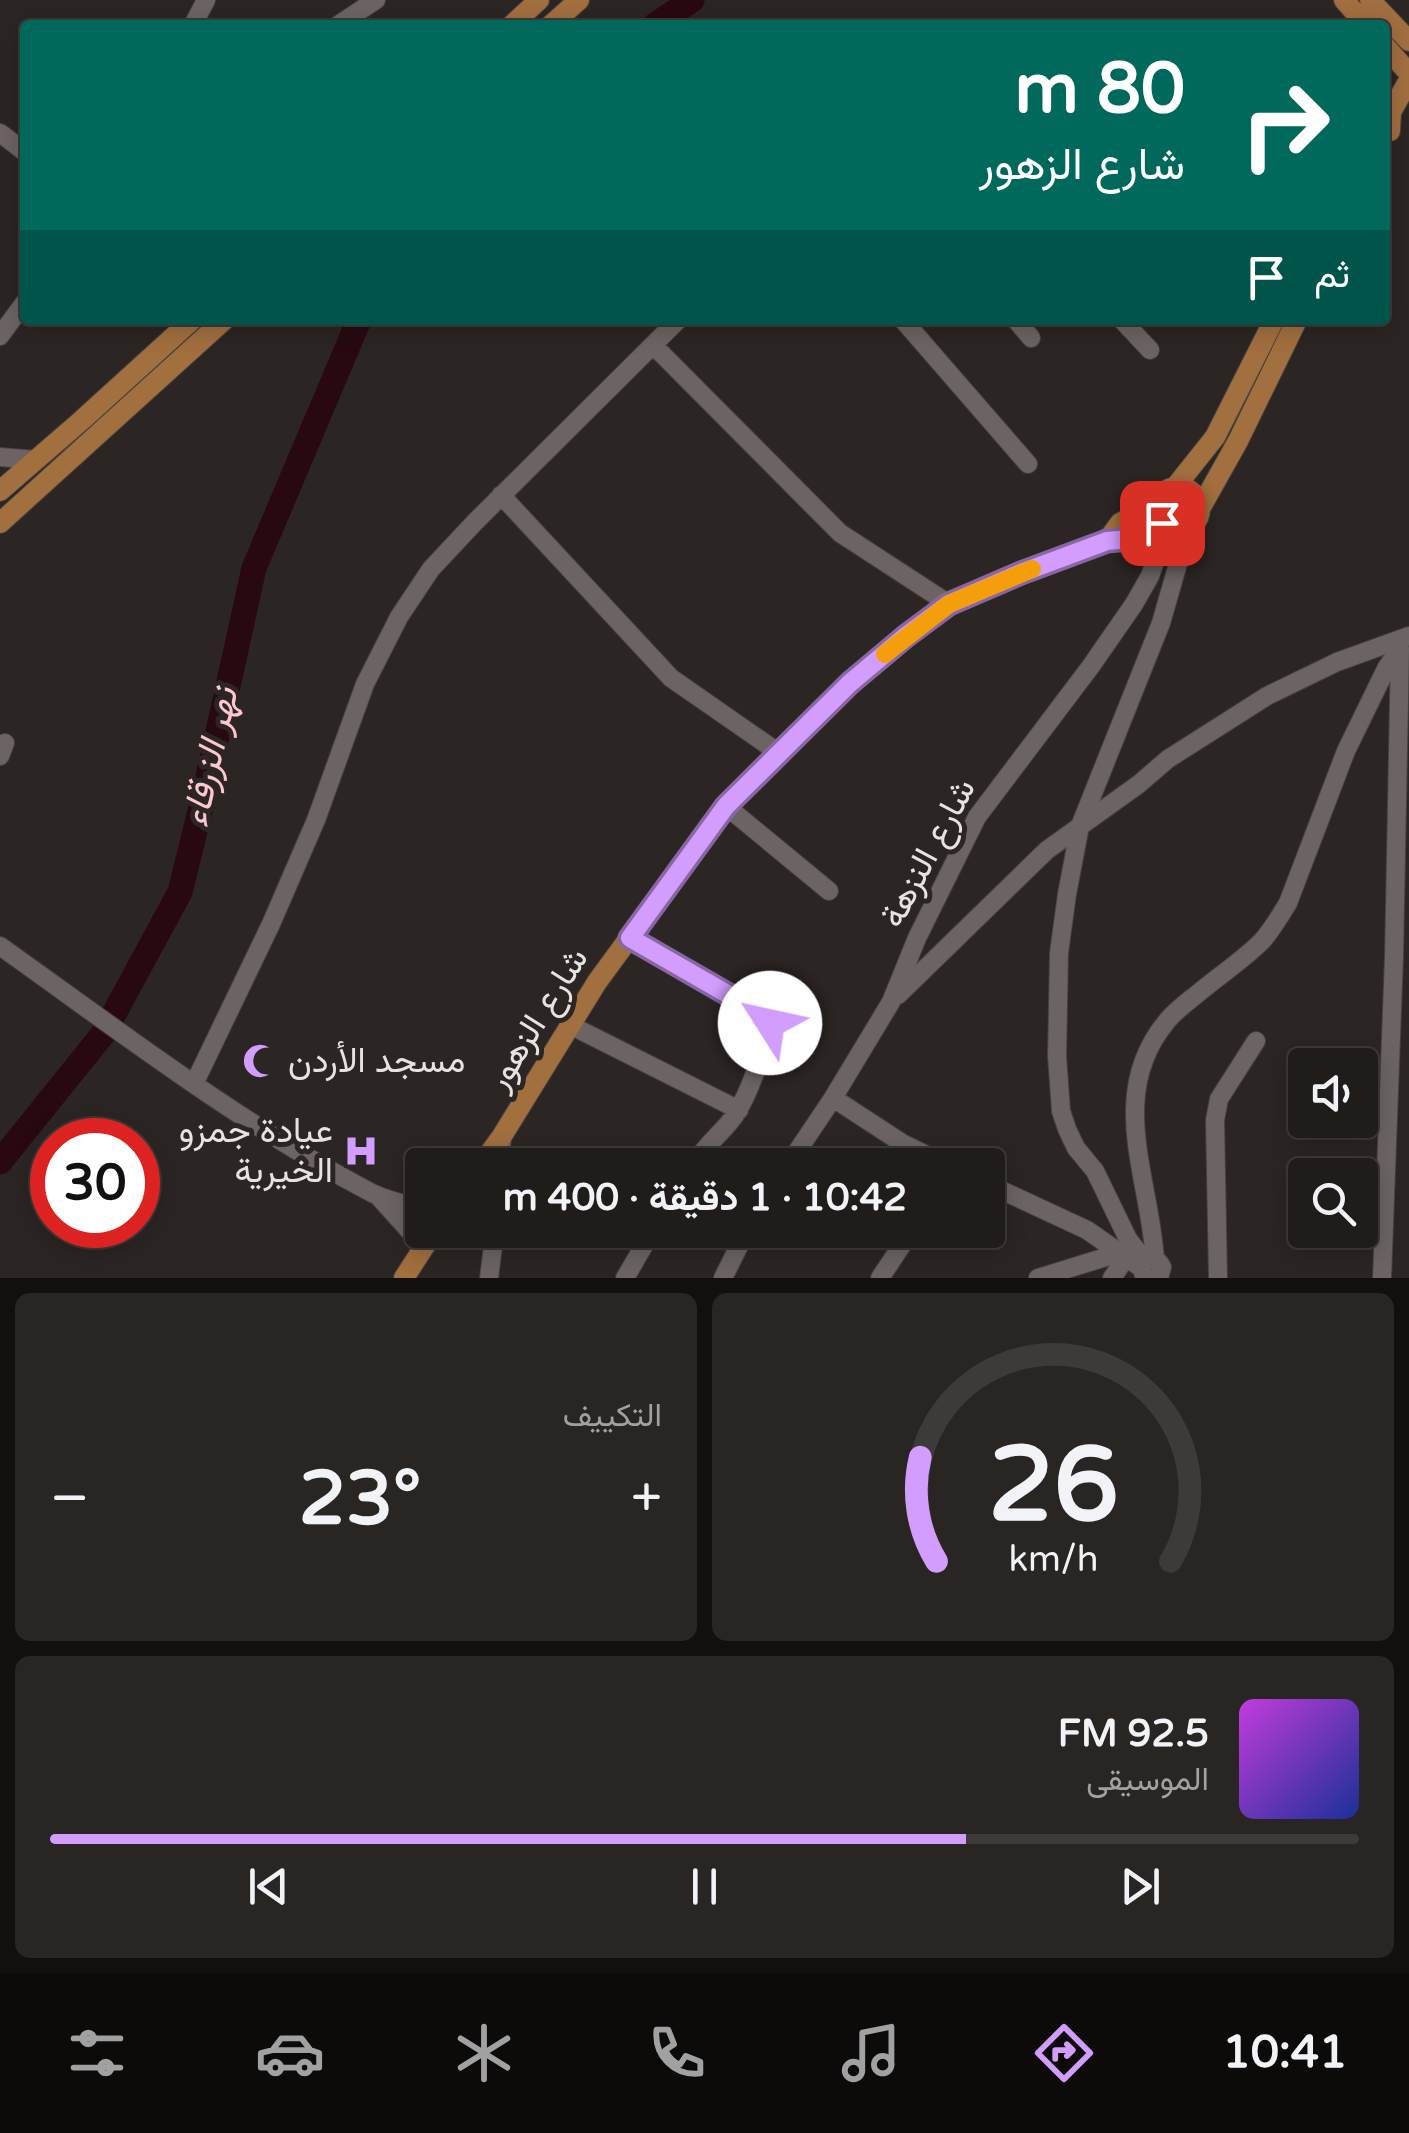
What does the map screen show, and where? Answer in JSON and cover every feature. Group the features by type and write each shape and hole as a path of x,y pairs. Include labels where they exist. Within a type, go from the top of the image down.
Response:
{"main road":[{"path":"517,20 539,0"},
{"path":"557,20 579,0"},
{"path":"1344,0 1362,20"},
{"path":"1370,0 1386,20"},
{"path":"1390,118 1408,70 1400,37"},
{"path":"1390,97 1408,70"},
{"path":"1390,131 1409,102"},
{"path":"0,523 187,325"},
{"path":"0,491 36,460 88,428 218,325"},
{"path":"1272,325 1216,437 1176,486 1164,492 1168,521 1198,520 1200,506 1238,441 1295,325"},
{"path":"1176,486 1195,494 1200,506"},
{"name":"شارع الزهور","path":"493,1148 596,982 726,806 850,683 949,604 1021,573 1107,541 1130,539 1168,521"},
{"path":"404,1278 423,1248"}],"street":[{"path":"346,20 376,0"},
{"path":"0,133 20,148"},
{"path":"0,336 20,309"},
{"path":"187,1079 272,924 316,820 366,684 399,616 431,568 673,325"},
{"path":"906,325 1028,464"},
{"path":"1020,325 1031,338"},
{"path":"1127,325 1150,350"},
{"path":"652,345 840,533 949,604"},
{"path":"0,456 36,460"},
{"path":"501,494 672,678 780,752"},
{"path":"1150,1269 1128,1240 1095,1171 1076,1148 1061,1111 1056,1056 1059,953 1080,826 1161,623 1168,521"},
{"name":"شارع النزهة","path":"799,1148 891,1002 977,817 1134,604 1150,576 1168,521"},
{"path":"891,1002 1047,850 1168,759 1267,696 1338,662 1403,641"},
{"path":"1382,1278 1402,957 1403,641"},
{"path":"1150,1269 1134,1107 1136,1084 1148,1051 1167,1020 1261,942 1279,918 1346,751 1403,641"},
{"path":"726,806 829,891"},
{"path":"630,938 769,1020 752,1080 738,1110 706,1148"},
{"path":"0,946 187,1079 277,1138 378,1196 405,1219"},
{"path":"570,1025 738,1110"},
{"path":"1218,1278 1215,1120 1219,1098 1256,1040"},
{"path":"833,1098 912,1148"},
{"path":"501,1148 502,1136"},
{"path":"1005,1192 1087,1230 1150,1269"},
{"path":"378,1196 405,1205"},
{"path":"489,1278 493,1248"},
{"path":"625,1278 642,1248"},
{"path":"723,1278 738,1248"},
{"path":"880,1278 900,1248"},
{"path":"1038,1278 1150,1269"},
{"path":"1112,1278 1150,1269"}],"waterway":[{"name":"نهر الزرقاء","path":"662,20 692,0"},
{"name":"نهر الزرقاء","path":"0,1162 103,1034 180,892 254,568 357,325"}],"slow traffic":[{"path":"885,654 949,604 1032,569"}],"place":[{"name":"مسجد الأردن","path":"260,1061"},
{"name":"عيادة جمزو الخيرية","path":"361,1151"}],"route":[{"path":"770,1023 762,1014 630,938 726,806 850,683 949,604 1107,541 1130,539 1162,523"}]}
